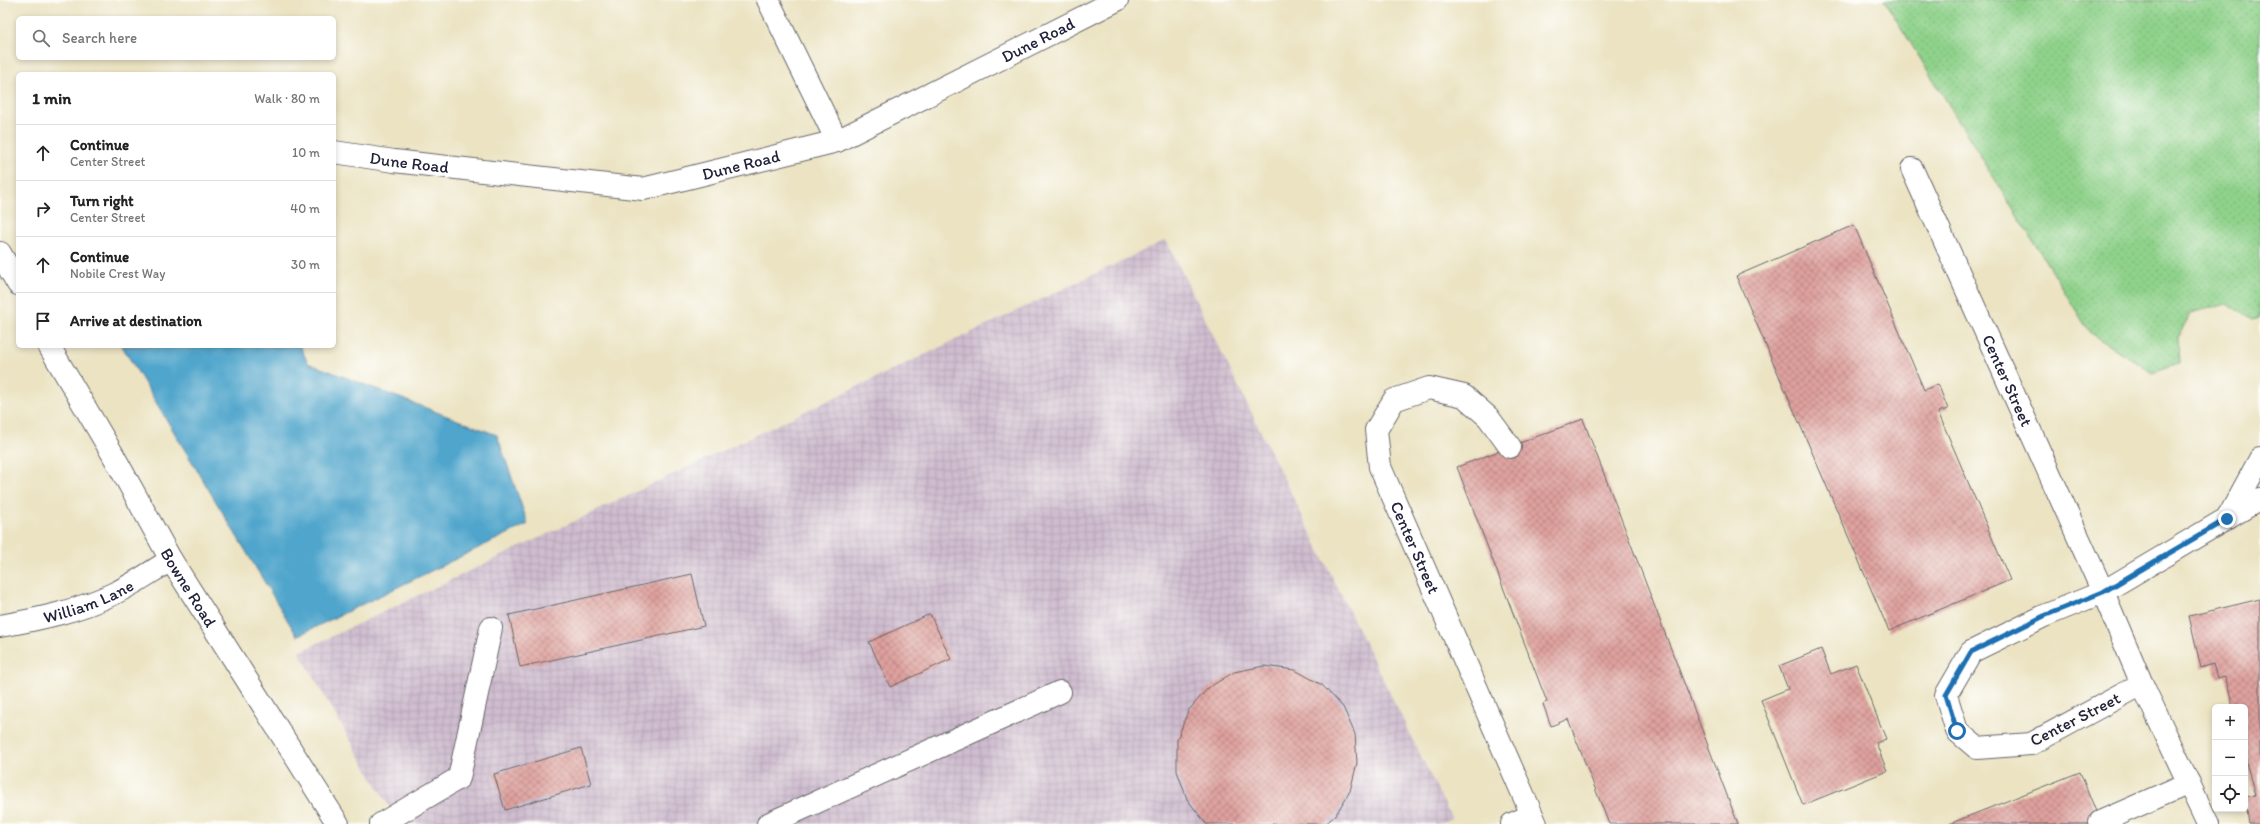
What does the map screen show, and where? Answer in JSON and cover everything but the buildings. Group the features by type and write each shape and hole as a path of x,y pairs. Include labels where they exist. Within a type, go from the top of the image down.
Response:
{"street":[{"path":"768,0 837,141"},
{"name":"Dune Road","path":"336,152 394,161 643,189 837,141 1117,0"},
{"name":"Center Street","path":"1912,169 2103,592 2142,684 2208,824"},
{"path":"0,253 16,276"},
{"name":"Bowne Road","path":"50,348 171,560 338,824"},
{"name":"Center Street","path":"1510,447 1488,417 1464,396 1430,388 1394,400 1376,430 1380,468 1534,819"},
{"path":"2227,519 2260,459"},
{"path":"2103,592 2260,499"},
{"name":"William Lane","path":"0,626 53,616 90,604 117,592 171,560"},
{"name":"Center Street","path":"2103,592 2044,616 1971,652 1946,695 1957,731 1977,748 2031,744 2142,684"},
{"path":"381,824 459,778 491,628"},
{"path":"768,824 1060,692"},
{"path":"2100,822 2189,782"},
{"path":"1512,824 1534,819"}],"shaded area":[{"path":"1166,240 1452,819 1440,824 399,824 299,652"}],"green space":[{"path":"1884,0 2260,0 2260,317 2252,319 2227,304 2190,313 2178,338 2179,364 2153,373 2090,333"}],"water":[{"path":"123,348 301,348 308,363 497,435 528,524 297,636"}],"route":[{"path":"1957,731 1946,695 1971,652 2044,616 2103,592 2227,519"}]}
